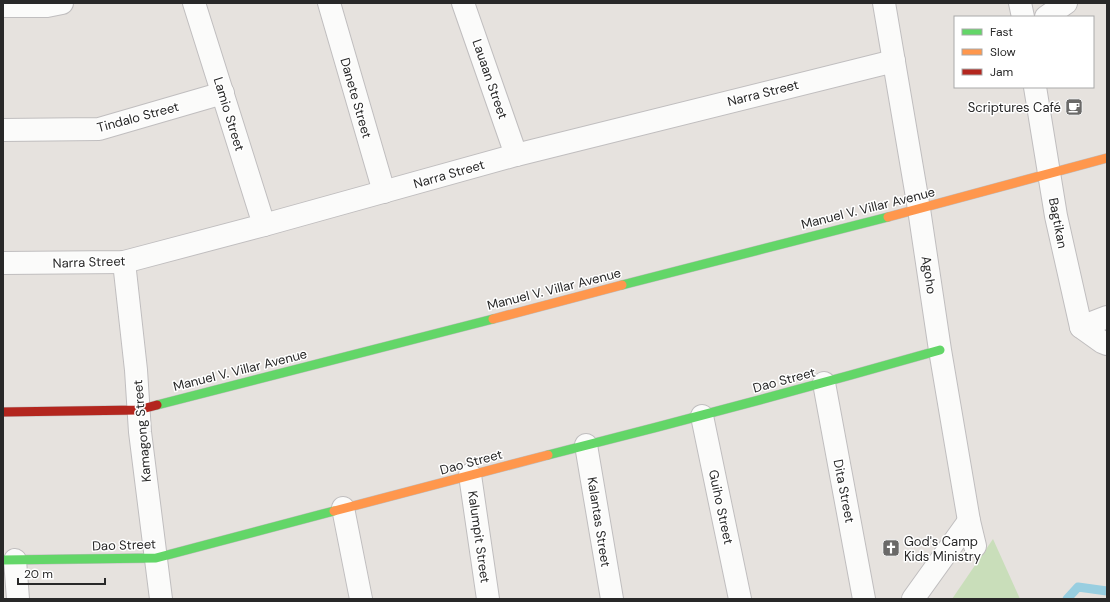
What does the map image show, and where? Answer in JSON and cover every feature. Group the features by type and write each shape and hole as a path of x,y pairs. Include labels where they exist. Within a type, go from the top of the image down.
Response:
{"street":[{"name":"Lamio Street","path":"194,3 264,225"},
{"name":"Danete Street","path":"329,3 384,192"},
{"name":"Lauaan Street","path":"463,3 516,155"},
{"name":"Agoho","path":"884,3 919,209 940,350 969,521 975,546"},
{"path":"1020,3 1023,16"},
{"path":"1047,16 1066,3"},
{"path":"3,6 52,4"},
{"name":"Narra Street","path":"3,264 124,262 516,155 894,61"},
{"name":"Bagtikan","path":"1034,88 1056,216 1080,327"},
{"name":"Tindalo Street","path":"3,130 99,129 223,93"},
{"name":"Manuel V. Villar Avenue","path":"3,412 138,410 919,209 1049,175 1107,158"},
{"name":"Kamagong Street","path":"124,262 136,370 140,432 161,599"},
{"path":"1080,327 1107,317"},
{"path":"1080,327 1107,344"},
{"name":"Dao Street","path":"9,560 156,558 342,508 702,416 940,350"},
{"name":"Dita Street","path":"824,383 864,599"},
{"name":"Guiho Street","path":"702,416 740,599"},
{"name":"Kalantas Street","path":"586,445 612,599"},
{"name":"Kalumpit Street","path":"470,475 488,599"},
{"path":"342,508 361,599"},
{"path":"913,599 969,521"},
{"path":"9,560 18,599"}],"green space":[{"path":"993,539 1020,599 952,599"}],"waterway":[{"path":"1067,599 1078,587 1107,591"}],"traffic: fast":[{"path":"622,285 888,217"},
{"path":"157,405 493,319"},
{"path":"548,455 744,404 940,350"},
{"path":"3,560 156,558 334,511"}],"traffic: slow":[{"path":"888,217 1107,158"},
{"path":"493,319 622,285"},
{"path":"334,511 548,455"}],"traffic: jam":[{"path":"3,412 138,410 157,405"}],"place":[{"name":"Scriptures Café","path":"1074,107"},
{"name":"God's Camp Kids Ministry","path":"891,548"}]}
